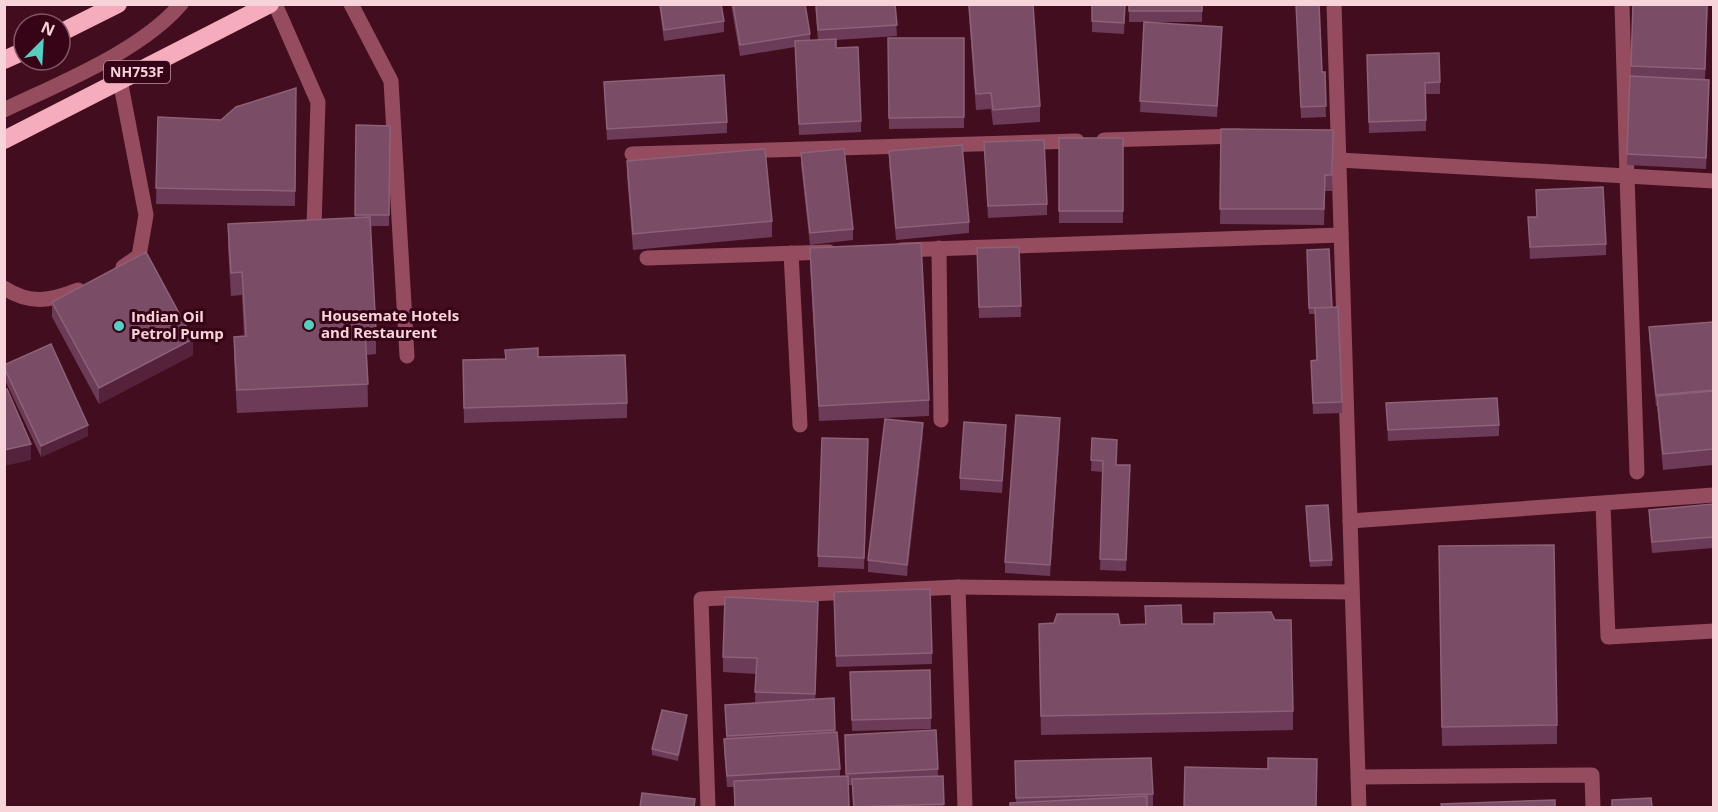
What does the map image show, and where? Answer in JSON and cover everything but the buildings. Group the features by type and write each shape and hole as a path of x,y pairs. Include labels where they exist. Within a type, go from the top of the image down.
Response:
{"highway":[{"path":"72,27 118,4"},
{"name":"NH753F","path":"4,140 270,4"}],"street":[{"path":"4,111 95,66 168,20 181,4"},
{"path":"275,4 318,102 314,226"},
{"path":"351,4 391,81 407,356"},
{"path":"1334,4 1332,133 1339,160 1359,807"},
{"path":"1622,4 1637,472"},
{"path":"111,275 139,256 146,214 120,80"},
{"path":"632,154 1254,135"},
{"path":"1339,160 1713,181"},
{"path":"882,250 1341,235"},
{"path":"939,248 941,420"},
{"path":"647,258 848,251"},
{"path":"791,253 800,425"},
{"path":"4,288 18,297 51,301 92,285"},
{"path":"1350,521 1713,495"},
{"path":"1603,504 1608,637 1713,631"},
{"path":"708,807 701,599 958,587 1352,592"},
{"path":"958,587 965,807"},
{"path":"1358,777 1592,775 1593,807"}],"place":[{"name":"Housemate Hotels and Restaurent","path":"309,325"},
{"name":"Indian Oil Petrol Pump","path":"119,326"}]}
